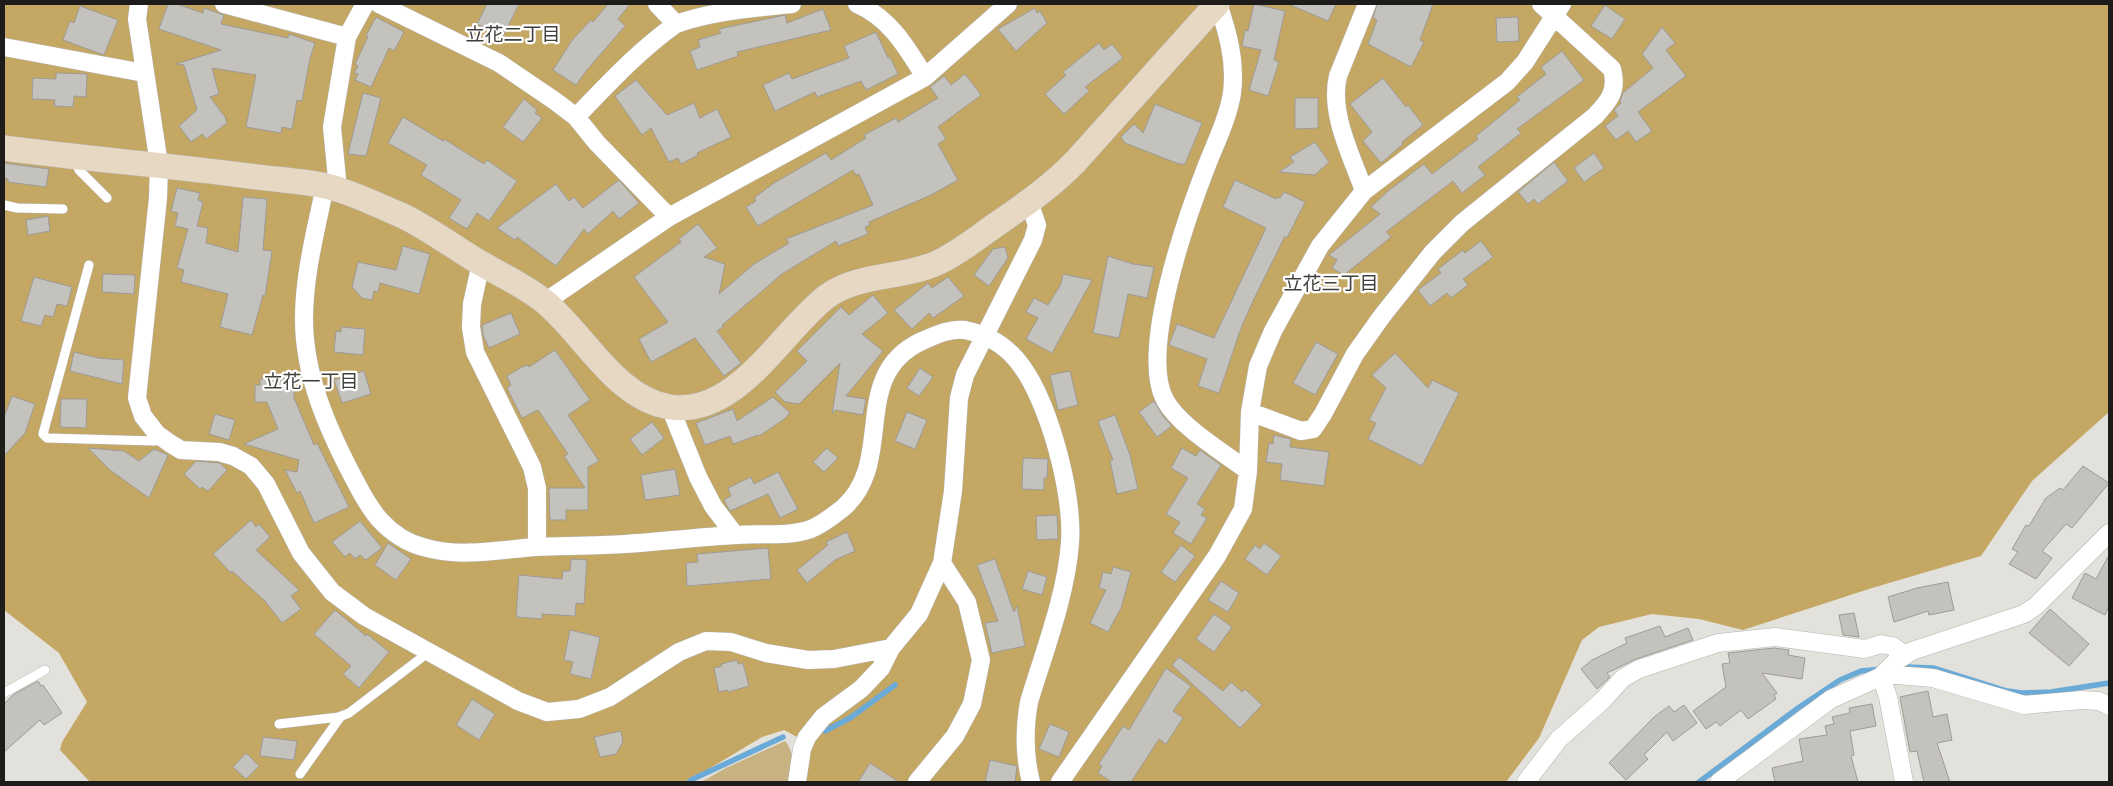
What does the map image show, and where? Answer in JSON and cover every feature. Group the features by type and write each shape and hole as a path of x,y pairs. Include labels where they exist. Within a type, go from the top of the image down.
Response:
{"street":[{"path":"139,4 137,19 159,164 158,198 137,398 143,416 157,434 181,450 218,452 233,456 251,466 266,484 301,553 332,592 364,616 518,702 547,712 579,709 610,697 679,652 706,641 731,642 766,653 808,660 834,659 891,648"},
{"path":"224,4 347,37"},
{"path":"365,4 347,37 332,126 331,188 307,276 304,320 307,362 318,400 341,454 365,500 379,519 397,535 421,547 445,551 483,552 537,547 638,544 811,529 837,512 859,491 871,456 881,383 900,355 912,346 950,330 962,330 986,336 1016,358 1035,389 1061,465 1070,506 1070,543 1064,580 1025,722 1026,753 1031,782"},
{"path":"379,4 499,63 576,118 597,143 669,217"},
{"path":"657,4 676,24"},
{"path":"576,118 634,57 649,43 676,24 721,13 792,4"},
{"path":"857,4 868,9 886,22 903,42 925,77"},
{"path":"545,302 669,217 925,77 1008,4"},
{"path":"4,148 76,157 159,164 331,188 406,218 545,302 599,363 625,386 650,400 670,407 687,407 705,403 724,395 740,384 804,318 826,298 843,287 900,275 937,263 1029,202 1058,179 1076,161 1218,4 1231,50 1232,93 1225,120 1173,265 1157,347 1156,365 1159,385 1165,401 1178,418 1248,470"},
{"path":"1364,192 1341,124 1336,102 1336,87 1338,76 1367,4"},
{"path":"1060,782 1229,537 1243,508 1248,470 1250,412 1258,366 1273,332 1320,246 1364,192 1507,82 1525,62 1543,35 1553,7 1612,69 1616,82 1608,101 1595,116 1462,222 1433,252 1360,347 1323,414 1313,428 1301,432 1250,412"},
{"path":"4,47 144,73"},
{"path":"797,782 802,749 807,737 823,717 873,679 882,668 891,648 919,614 942,563 953,491 958,398 965,375 1037,230 1029,202"},
{"path":"481,263 472,304 470,327 475,352 532,467 537,488 537,547"},
{"path":"670,407 698,477 713,506 735,535"},
{"path":"1719,782 1831,699 1883,675 1894,662 1912,651 1969,630 2006,621 2024,614 2036,606 2109,534"},
{"path":"917,782 960,728 972,704 981,660 967,602 942,563"},
{"path":"1526,782 1559,739 1614,690 1623,678 1639,670 1718,643 1775,637 1865,648 1881,644 1892,646 1905,655"},
{"path":"1883,675 1933,678 2024,705 2082,700 2099,701 2109,706"},
{"path":"1883,675 1904,782"}],"lane":[{"path":"76,157 79,170 107,198"},
{"path":"4,205 16,208 63,209"},
{"path":"89,265 43,434 47,438 154,441 164,439"},
{"path":"279,724 341,716 349,713 429,652"},
{"path":"4,693 44,670"},
{"path":"300,774 341,716"}],"shaded area":[{"path":"4,4 2109,4 2109,412 2032,481 1981,556 1872,588 1743,630 1699,619 1652,614 1599,627 1582,640 1539,738 1506,782 800,782 799,738 784,730 762,737 687,782 90,782 60,750 62,742 87,702 59,653 4,610"},
{"path":"785,741 792,756 792,766 788,782 701,782 726,768"}],"building":[{"path":"168,4 177,4 203,13 204,8 224,15 221,24 288,38 289,34 315,43 310,58 302,101 297,100 292,129 282,127 281,133 246,127 256,75 212,68 219,94 210,97 225,117 227,123 206,139 202,134 191,142 179,126 197,110 184,65 176,64 221,50 159,29"},
{"path":"487,4 519,4 503,36 477,24"},
{"path":"608,4 630,4 618,19 625,26 576,85 553,70 573,39 591,20 593,22"},
{"path":"1254,4 1285,11 1274,60 1279,62 1268,96 1249,90 1261,50 1242,46 1245,30 1248,31"},
{"path":"1288,4 1336,4 1328,21"},
{"path":"1377,4 1433,4 1420,40 1424,42 1411,67 1368,44 1377,20 1373,18"},
{"path":"1605,5 1625,19 1612,39 1591,26"},
{"path":"80,6 118,20 104,55 63,40 70,21 74,23"},
{"path":"1035,8 1037,13 1040,11 1047,23 1016,51 998,29"},
{"path":"823,9 831,30 737,52 738,56 697,70 690,51 700,47 698,40 721,33 719,29 785,15 787,23"},
{"path":"376,17 404,32 394,51 389,48 371,87 355,80 358,74 354,73 358,66 355,64 368,37 366,36"},
{"path":"1518,17 1519,41 1497,42 1496,18"},
{"path":"1662,27 1675,43 1666,50 1686,76 1638,112 1652,131 1636,142 1628,131 1616,140 1605,126 1618,116 1614,110 1621,103 1623,93 1653,68 1642,54"},
{"path":"876,32 898,74 866,90 861,81 817,97 815,92 775,111 763,85 789,73 792,79 849,58 844,46"},
{"path":"1099,43 1104,50 1112,44 1123,58 1085,87 1089,91 1064,114 1045,94 1066,75 1063,72"},
{"path":"1562,51 1584,80 1517,129 1521,133 1478,167 1485,175 1462,193 1453,181 1386,232 1391,237 1344,275 1332,268 1337,260 1329,255 1380,214 1371,207 1388,191 1424,164 1432,174 1478,139 1476,136 1520,100 1517,97 1546,74 1541,67"},
{"path":"56,73 87,74 86,97 74,96 73,107 54,106 55,100 32,99 33,78 56,79"},
{"path":"965,74 981,95 938,127 946,139 938,144 958,180 931,195 869,222 870,225 865,227 868,234 838,246 836,241 782,274 717,331 741,363 724,376 695,338 651,362 639,339 668,322 634,277 681,242 679,239 698,224 717,248 704,257 725,264 719,294 754,264 789,243 786,239 873,205 859,174 856,175 853,170 758,226 746,207 756,201 754,198 774,183 826,153 831,160 866,138 864,135 896,118 898,122 938,98 930,87 944,76 951,85"},
{"path":"1383,78 1406,107 1408,105 1423,125 1381,163 1363,141 1372,132 1350,104"},
{"path":"636,80 667,115 694,103 700,118 717,109 731,137 697,153 698,155 681,164 678,158 669,162 651,128 642,135 615,96"},
{"path":"363,93 381,98 366,156 348,154"},
{"path":"1295,98 1318,98 1318,128 1295,129"},
{"path":"524,99 537,110 535,113 542,118 523,142 503,127"},
{"path":"1155,104 1202,123 1185,164 1179,164 1125,143 1121,137 1134,124 1143,133"},
{"path":"403,117 443,141 444,139 484,164 487,160 517,181 489,221 477,213 467,229 449,218 461,200 421,175 427,165 388,143"},
{"path":"1315,142 1329,162 1315,175 1279,172 1294,162 1290,157"},
{"path":"1594,153 1604,168 1584,182 1574,168"},
{"path":"1554,162 1568,181 1538,204 1534,199 1528,204 1518,192"},
{"path":"4,163 49,169 46,187 8,182 8,179 4,178"},
{"path":"619,180 639,203 619,219 613,211 588,234 584,229 556,266 517,237 515,240 497,228 556,184 569,201 574,197 583,208"},
{"path":"1235,180 1276,199 1277,197 1280,198 1284,192 1305,202 1287,238 1285,236 1253,301 1241,328 1219,393 1198,386 1207,359 1169,345 1177,324 1214,338 1266,228 1223,207"},
{"path":"177,188 200,193 198,200 203,202 197,226 208,228 206,243 238,252 243,197 267,199 263,250 272,251 265,296 263,295 252,335 220,327 228,294 181,282 184,270 177,268 188,229 175,226 178,213 171,211"},
{"path":"48,216 50,231 28,235 26,220"},
{"path":"1481,241 1493,257 1463,279 1468,285 1451,298 1447,293 1430,306 1418,290 1441,273 1438,269 1463,250 1465,253"},
{"path":"403,246 430,254 419,294 380,283 378,292 374,291 372,300 362,298 352,287 358,262 396,270"},
{"path":"1005,247 1008,258 989,286 974,275 993,249"},
{"path":"1108,256 1133,264 1154,267 1147,298 1128,294 1119,338 1093,333"},
{"path":"103,274 135,275 134,294 102,292"},
{"path":"1063,274 1092,280 1052,353 1026,339 1038,318 1026,312 1034,298 1048,305 1061,284"},
{"path":"34,277 72,287 67,306 57,304 53,317 45,315 41,326 21,321"},
{"path":"948,277 964,296 933,318 929,313 912,329 894,310 928,283 932,288"},
{"path":"873,295 888,313 862,334 883,351 846,396 866,399 863,415 835,410 832,414 840,363 799,404 785,402 775,392 807,361 797,351 841,307 849,315"},
{"path":"511,313 520,334 489,348 483,335 482,325"},
{"path":"341,327 365,329 363,355 334,352 336,331 341,332"},
{"path":"1316,342 1338,354 1315,395 1293,383"},
{"path":"555,350 590,400 568,415 599,461 588,467 588,510 566,510 566,520 550,520 549,488 585,488 564,456 568,454 538,410 522,418 507,388 511,385 507,376 522,367 528,365 529,367"},
{"path":"74,352 98,358 124,360 122,384 70,371"},
{"path":"1395,353 1428,388 1432,380 1459,393 1422,466 1368,439 1376,423 1369,420 1386,388 1372,375"},
{"path":"920,368 933,377 919,396 907,388"},
{"path":"364,371 371,394 342,403 334,380"},
{"path":"1070,371 1078,405 1058,410 1050,375"},
{"path":"260,379 288,379 288,387 294,387 294,398 314,445 317,443 349,507 314,523 300,491 297,493 285,470 297,472 299,460 244,444 278,429 267,402 255,402 255,385 260,385"},
{"path":"12,396 35,404 25,433 4,456 4,417"},
{"path":"773,397 790,413 783,420 759,436 733,444 730,436 705,445 696,423 733,409 737,421"},
{"path":"61,399 87,399 86,428 60,427"},
{"path":"1154,401 1172,426 1157,437 1139,412"},
{"path":"907,412 927,420 915,449 895,441"},
{"path":"215,414 235,420 229,440 209,434"},
{"path":"1115,415 1130,455 1138,489 1117,494 1110,461 1113,460 1098,421"},
{"path":"652,422 664,438 642,455 630,439"},
{"path":"1274,435 1291,439 1290,447 1329,452 1324,486 1280,480 1282,464 1266,462 1269,443 1273,444"},
{"path":"88,448 124,451 139,461 154,449 168,455 149,498 110,470"},
{"path":"827,448 838,458 824,472 813,462"},
{"path":"1182,448 1196,456 1200,450 1221,465 1197,504 1205,509 1201,515 1207,518 1191,544 1173,533 1180,522 1166,514 1188,478 1171,468"},
{"path":"1023,458 1048,459 1047,478 1044,478 1044,490 1022,489"},
{"path":"196,461 220,463 227,470 208,491 202,487 200,489 184,474"},
{"path":"2083,466 2109,483 2072,528 2066,524 2042,551 2052,558 2036,579 2009,564 2018,552 2012,549 2026,525 2029,526 2046,498 2060,488 2063,490"},
{"path":"675,469 680,495 645,500 641,475"},
{"path":"778,472 798,509 780,518 768,494 730,511 724,500 731,496 728,488 751,477 754,484"},
{"path":"1057,515 1058,539 1037,540 1036,516"},
{"path":"251,520 256,527 259,524 270,537 256,550 299,590 291,596 301,609 282,623 265,601 232,571 231,573 213,554"},
{"path":"360,521 382,548 366,560 360,555 355,559 350,553 345,557 332,542"},
{"path":"847,532 855,551 835,560 807,583 797,570 828,545 826,542"},
{"path":"388,543 411,559 396,580 375,565"},
{"path":"1264,543 1281,556 1267,575 1245,559 1255,545 1260,549"},
{"path":"1181,545 1195,556 1175,582 1161,572"},
{"path":"768,548 771,579 687,586 686,563 698,562 697,554"},
{"path":"2109,555 2109,606 2105,615 2072,598 2085,573 2096,579"},
{"path":"571,559 587,560 584,604 576,603 575,616 542,614 542,619 516,617 519,575 562,579 563,571 570,571"},
{"path":"995,559 1014,612 1017,606 1025,646 992,653 985,623 998,621 977,565"},
{"path":"1113,567 1131,572 1121,608 1108,632 1090,623 1106,590 1099,588 1103,572 1111,574"},
{"path":"1028,571 1047,577 1042,595 1022,589"},
{"path":"1221,581 1239,593 1228,612 1208,600"},
{"path":"1948,582 1954,610 1929,615 1928,611 1894,622 1888,597 1917,588"},
{"path":"2050,609 2089,644 2069,666 2029,633"},
{"path":"335,610 389,652 359,688 343,674 351,666 314,634"},
{"path":"1854,613 1859,637 1843,635 1839,615"},
{"path":"1214,614 1232,627 1214,652 1196,639"},
{"path":"1660,626 1665,637 1688,628 1693,640 1636,659 1607,673 1610,677 1597,689 1581,669 1592,660 1627,643 1625,638"},
{"path":"570,630 600,637 591,679 570,674 573,662 564,660"},
{"path":"1774,648 1789,650 1788,655 1805,658 1802,679 1762,673 1777,693 1774,695 1776,699 1748,719 1741,710 1720,726 1716,722 1706,729 1693,711 1726,687 1722,664 1730,663 1728,653"},
{"path":"1179,657 1223,691 1231,682 1242,692 1245,689 1262,705 1240,728 1172,665"},
{"path":"737,660 738,664 743,663 749,686 728,692 727,690 719,692 714,668"},
{"path":"1166,668 1191,686 1173,711 1183,718 1166,744 1159,739 1131,782 1112,782 1098,773 1102,766 1099,764 1123,726 1129,730"},
{"path":"38,681 41,686 43,685 62,713 44,725 40,720 4,752 4,704 14,694"},
{"path":"1928,691 1933,717 1947,714 1952,740 1937,743 1950,782 1924,782 1917,751 1910,752 1900,697"},
{"path":"472,699 495,714 479,740 456,725"},
{"path":"1872,704 1876,726 1850,731 1854,755 1851,756 1858,782 1775,782 1772,768 1803,761 1799,739 1827,735 1825,726 1834,724 1832,717 1850,713 1849,708"},
{"path":"1684,705 1697,723 1673,741 1667,732 1644,755 1648,759 1626,780 1609,763 1654,717 1669,706 1674,712"},
{"path":"1050,724 1069,732 1059,757 1039,749"},
{"path":"621,731 623,742 616,754 600,757 594,737"},
{"path":"263,737 297,741 294,760 260,756"},
{"path":"246,753 259,766 246,779 233,767"},
{"path":"990,760 1017,766 1015,782 985,782"},
{"path":"870,763 899,782 858,782"}],"waterway":[{"path":"1906,667 1934,668 2007,691 2022,693 2051,692 2109,683"},
{"path":"1699,782 1798,708 1840,680 1861,671 1882,669"},
{"path":"825,731 850,718 895,685"},
{"path":"689,782 783,737"}],"district":[{"name":"立花二丁目","path":"513,34"},
{"name":"立花三丁目","path":"1331,283"},
{"name":"立花一丁目","path":"311,381"}]}
